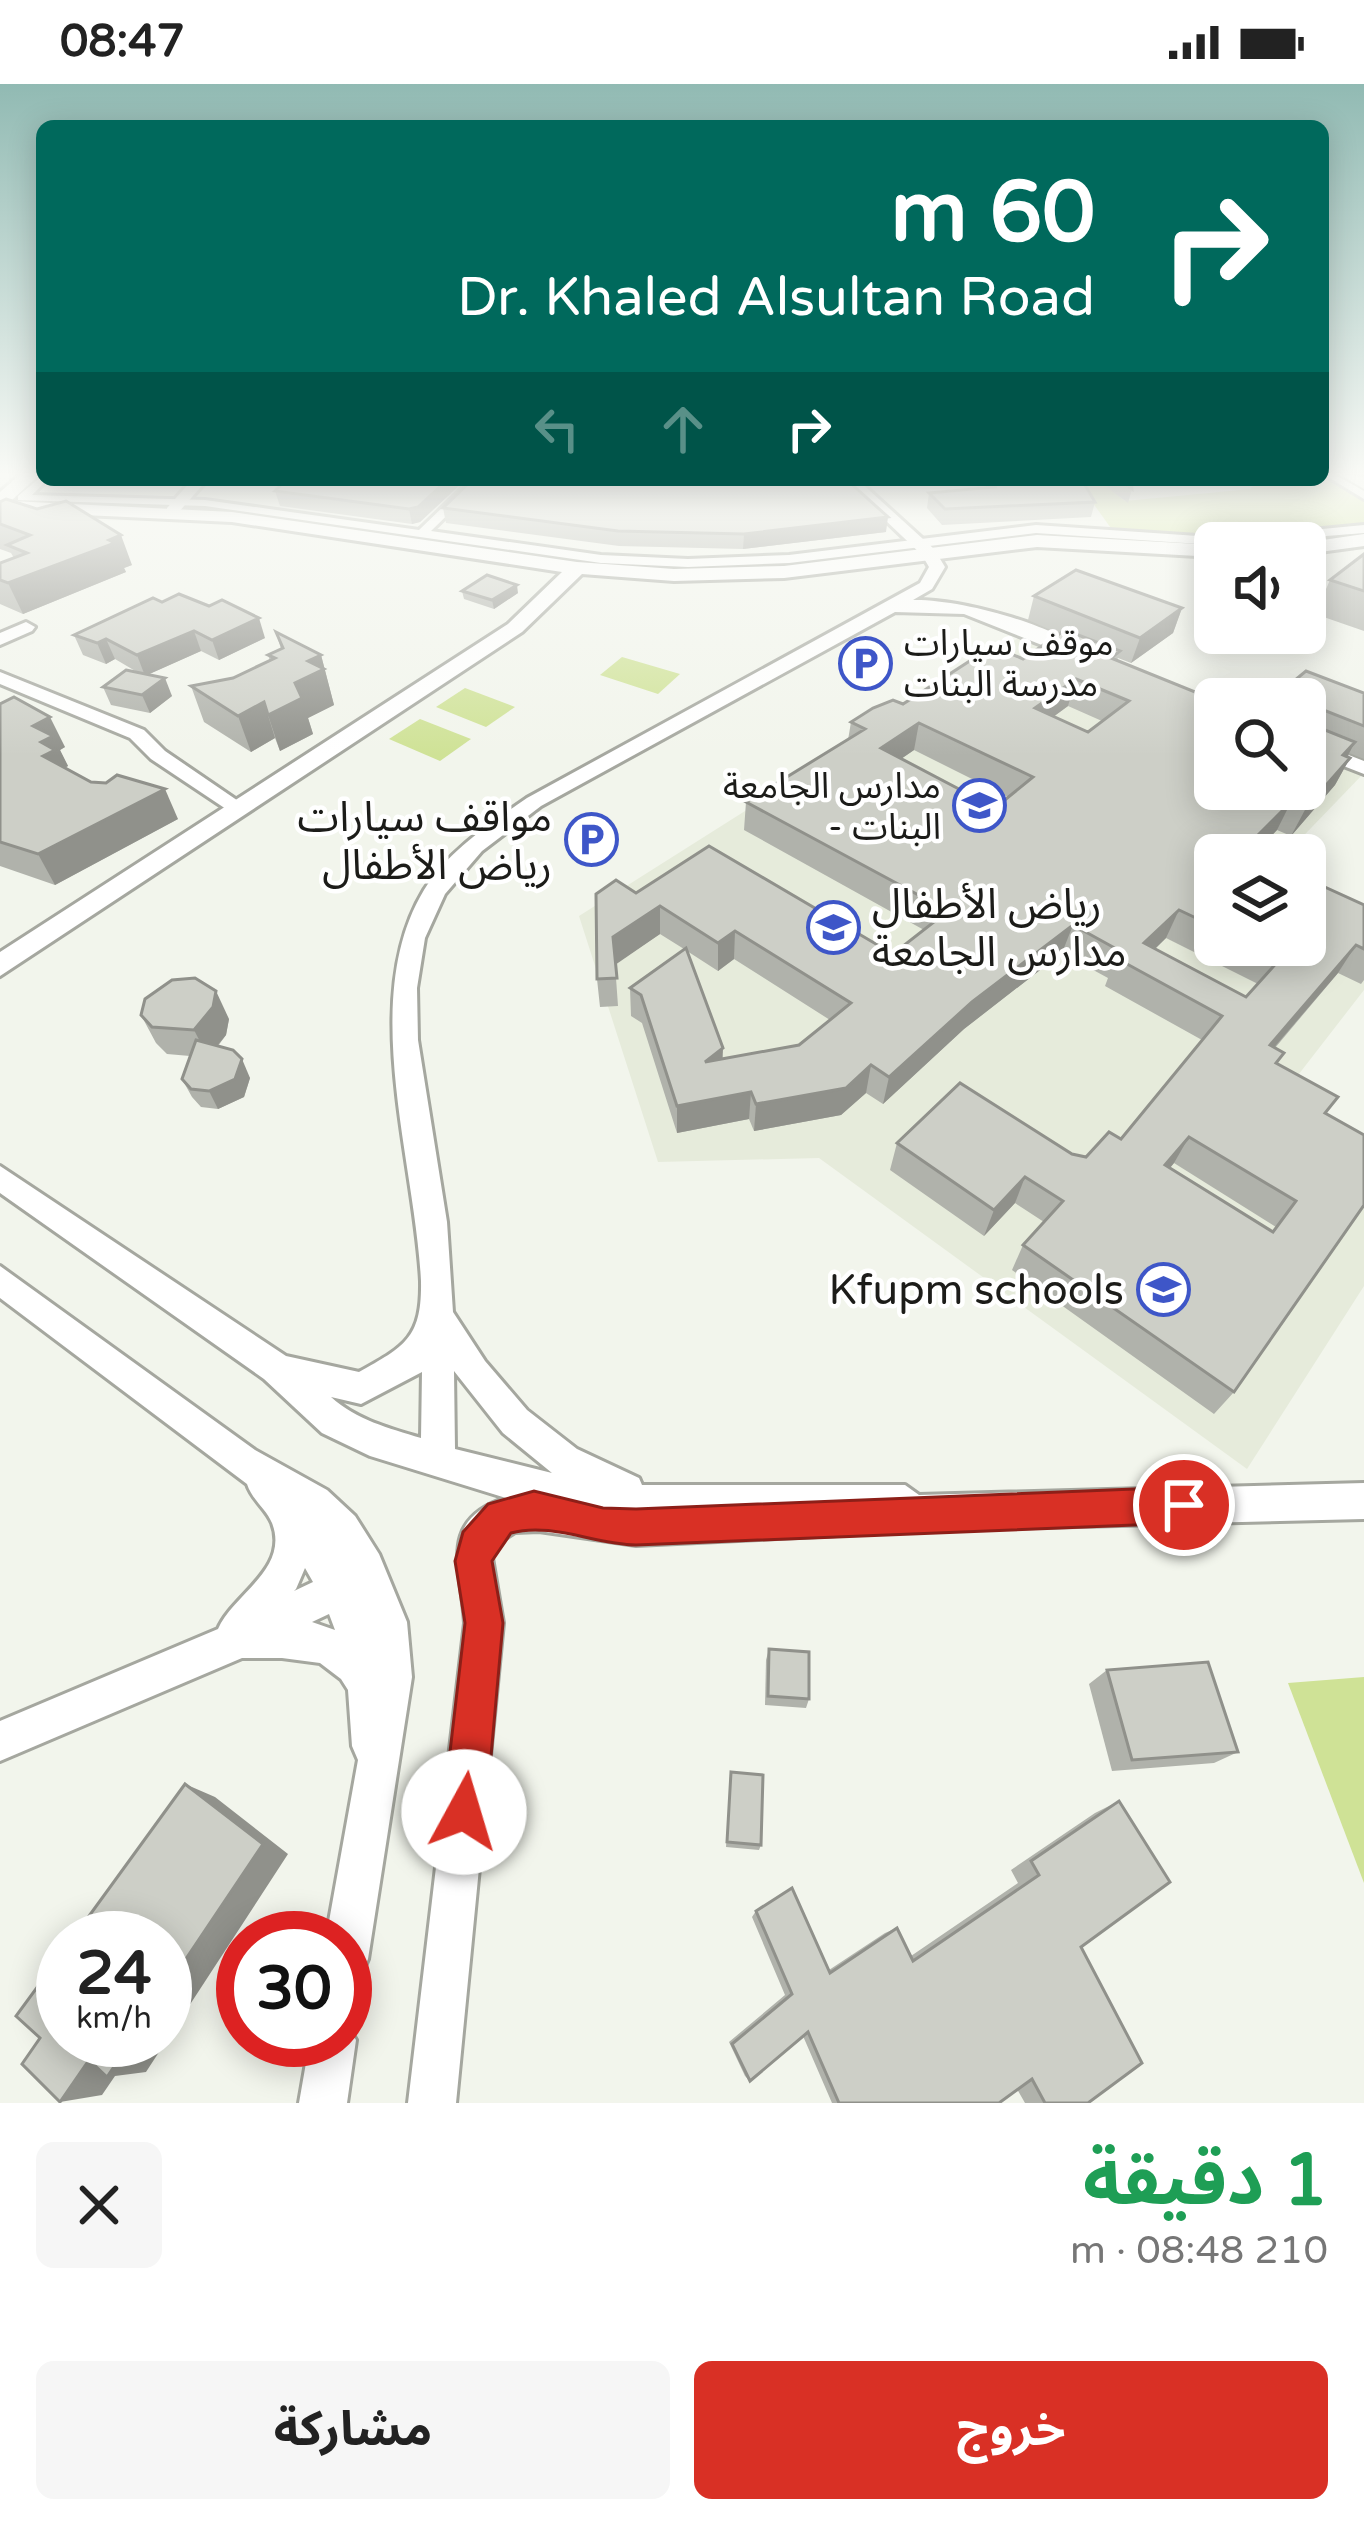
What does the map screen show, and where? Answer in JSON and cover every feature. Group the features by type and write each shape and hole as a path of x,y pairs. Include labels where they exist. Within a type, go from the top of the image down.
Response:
{"street":[{"path":"3,960 530,618 577,568"},
{"path":"583,568 740,574 779,568"},
{"path":"438,1460 435,1251 421,1123 400,1016 408,946 439,883 508,818 926,586 936,568"},
{"path":"870,617 905,605 949,605 1098,662"},
{"path":"0,640 26,627"},
{"path":"0,677 137,734 158,755 236,807"},
{"path":"1326,753 1364,768"},
{"path":"0,1178 276,1368 308,1403 353,1433 492,1478 583,1497 688,1503 876,1500 959,1510"},
{"path":"0,1280 243,1462 314,1503 342,1529 382,1600 392,1677 390,1712 370,1792 352,1911"},
{"path":"276,1368 361,1388 412,1360 435,1318"},
{"path":"435,1318 487,1395 536,1445 595,1479 688,1503"},
{"path":"243,1462 308,1532 339,1588 370,1690 370,1792"},
{"path":"432,2103 484,1623 474,1561 487,1528 517,1510 534,1509 603,1526 636,1527 959,1510 1364,1501"},
{"path":"212,1653 266,1601 289,1565 294,1537 284,1506"},
{"path":"0,1741 212,1653 339,1588 357,1584 382,1600"},
{"path":"212,1653 253,1641 303,1639 349,1660 370,1690"},
{"path":"323,2103 329,2067"}],"shaded area":[{"path":"1023,635 1194,704 1194,810 1326,810 1326,758 1364,773 1305,834 1194,834 1194,966 1326,966 1326,941 1364,933 1364,990 1285,1092 1364,1135 1364,1286 1247,1469 819,1158 658,1162 579,916"}],"green space":[{"path":"622,657 680,674 658,694 600,675"},
{"path":"465,688 515,707 486,727 436,707"},
{"path":"420,719 471,739 440,761 389,739"},
{"path":"1364,1677 1364,1883 1288,1683"}],"building":[{"path":"0,568 48,568 8,583 0,580"},
{"path":"1345,568 1364,568 1364,591 1330,580"},
{"path":"1076,570 1182,608 1140,638 1034,596"},
{"path":"487,575 517,585 492,600 462,591"},
{"path":"179,594 209,606 222,600 259,618 212,640 194,631 137,655 106,639 97,643 74,635 153,598 162,602"},
{"path":"1065,630 1120,651 1111,658 1194,692 1194,810 1283,810 1259,834 1194,834 1194,917 1179,910 1144,943 1246,997 1274,966 1326,966 1326,888 1364,905 1364,949 1356,945 1270,1045 1284,1053 1276,1063 1338,1097 1325,1113 1364,1135 1364,1205 1234,1392 1023,1245 1063,1201 1025,1177 994,1210 897,1143 960,1083 1072,1154 1086,1157 1109,1132 1121,1139 1222,1016 1116,958 1122,952 1073,925 972,1002 889,1077 871,1065 846,1088 756,1104 751,1092 677,1106 641,995 630,988 686,948 723,1048 705,1062 799,1045 851,1003 735,931 718,943 660,906 613,937 617,978 597,979 596,894 616,880 636,893 709,846 893,954 948,911 746,802 865,729 851,722 873,708 893,700 903,704 993,646 1023,659","holes":["1076,679 1129,701 1088,732 1035,708","919,723 1033,777 995,808 881,748","1189,1137 1296,1201 1273,1232 1165,1165"]},
{"path":"276,632 321,655 308,661 324,669 295,683 302,698 268,715 264,702 238,716 191,686 233,678 275,658 268,655 283,648"},
{"path":"126,670 165,678 142,695 103,687"},
{"path":"1306,671 1324,678 1298,678"},
{"path":"1326,679 1364,693 1364,726 1326,711"},
{"path":"14,697 50,717 33,726 53,736 41,742 55,750 43,756 91,782 106,783 117,775 165,789 38,854 0,842 0,704"},
{"path":"1326,730 1355,742 1343,755 1350,758 1326,785"},
{"path":"195,978 216,991 213,1007 194,1030 152,1027 141,1015 145,999 172,980"},
{"path":"196,1040 233,1050 242,1059 235,1079 209,1091 191,1089 182,1079"},
{"path":"769,1649 809,1652 809,1699 768,1696"},
{"path":"1208,1662 1238,1752 1132,1760 1107,1670"},
{"path":"731,1772 763,1775 761,1845 727,1842"},
{"path":"185,1784 263,1844 192,1950 192,1911 93,1911"},
{"path":"1119,1801 1170,1882 1081,1947 1142,2063 1088,2103 1045,2103 1032,2079 999,2103 839,2103 808,2032 750,2081 732,2044 792,1994 756,1911 792,1888 830,1973 897,1928 913,1961 1039,1875 1031,1861"},
{"path":"36,1989 36,2034 16,2016"},
{"path":"36,2044 36,2067 84,2067 60,2102 22,2064"}],"place":[{"name":"موقف سيارات مدرسة البنات","path":"865,663"},
{"name":"مدارس الجامعة - البنات","path":"980,806"},
{"name":"مواقف سيارات رياض الأطفال","path":"591,840"},
{"name":"رياض الأطفال مدارس الجامعة","path":"833,927"},
{"name":"Kfupm schools","path":"1163,1289"}],"route":[{"path":"464,1812 484,1623 474,1561 476,1545 500,1517 534,1509 603,1526 636,1527 882,1518 959,1510 1184,1505"}]}
